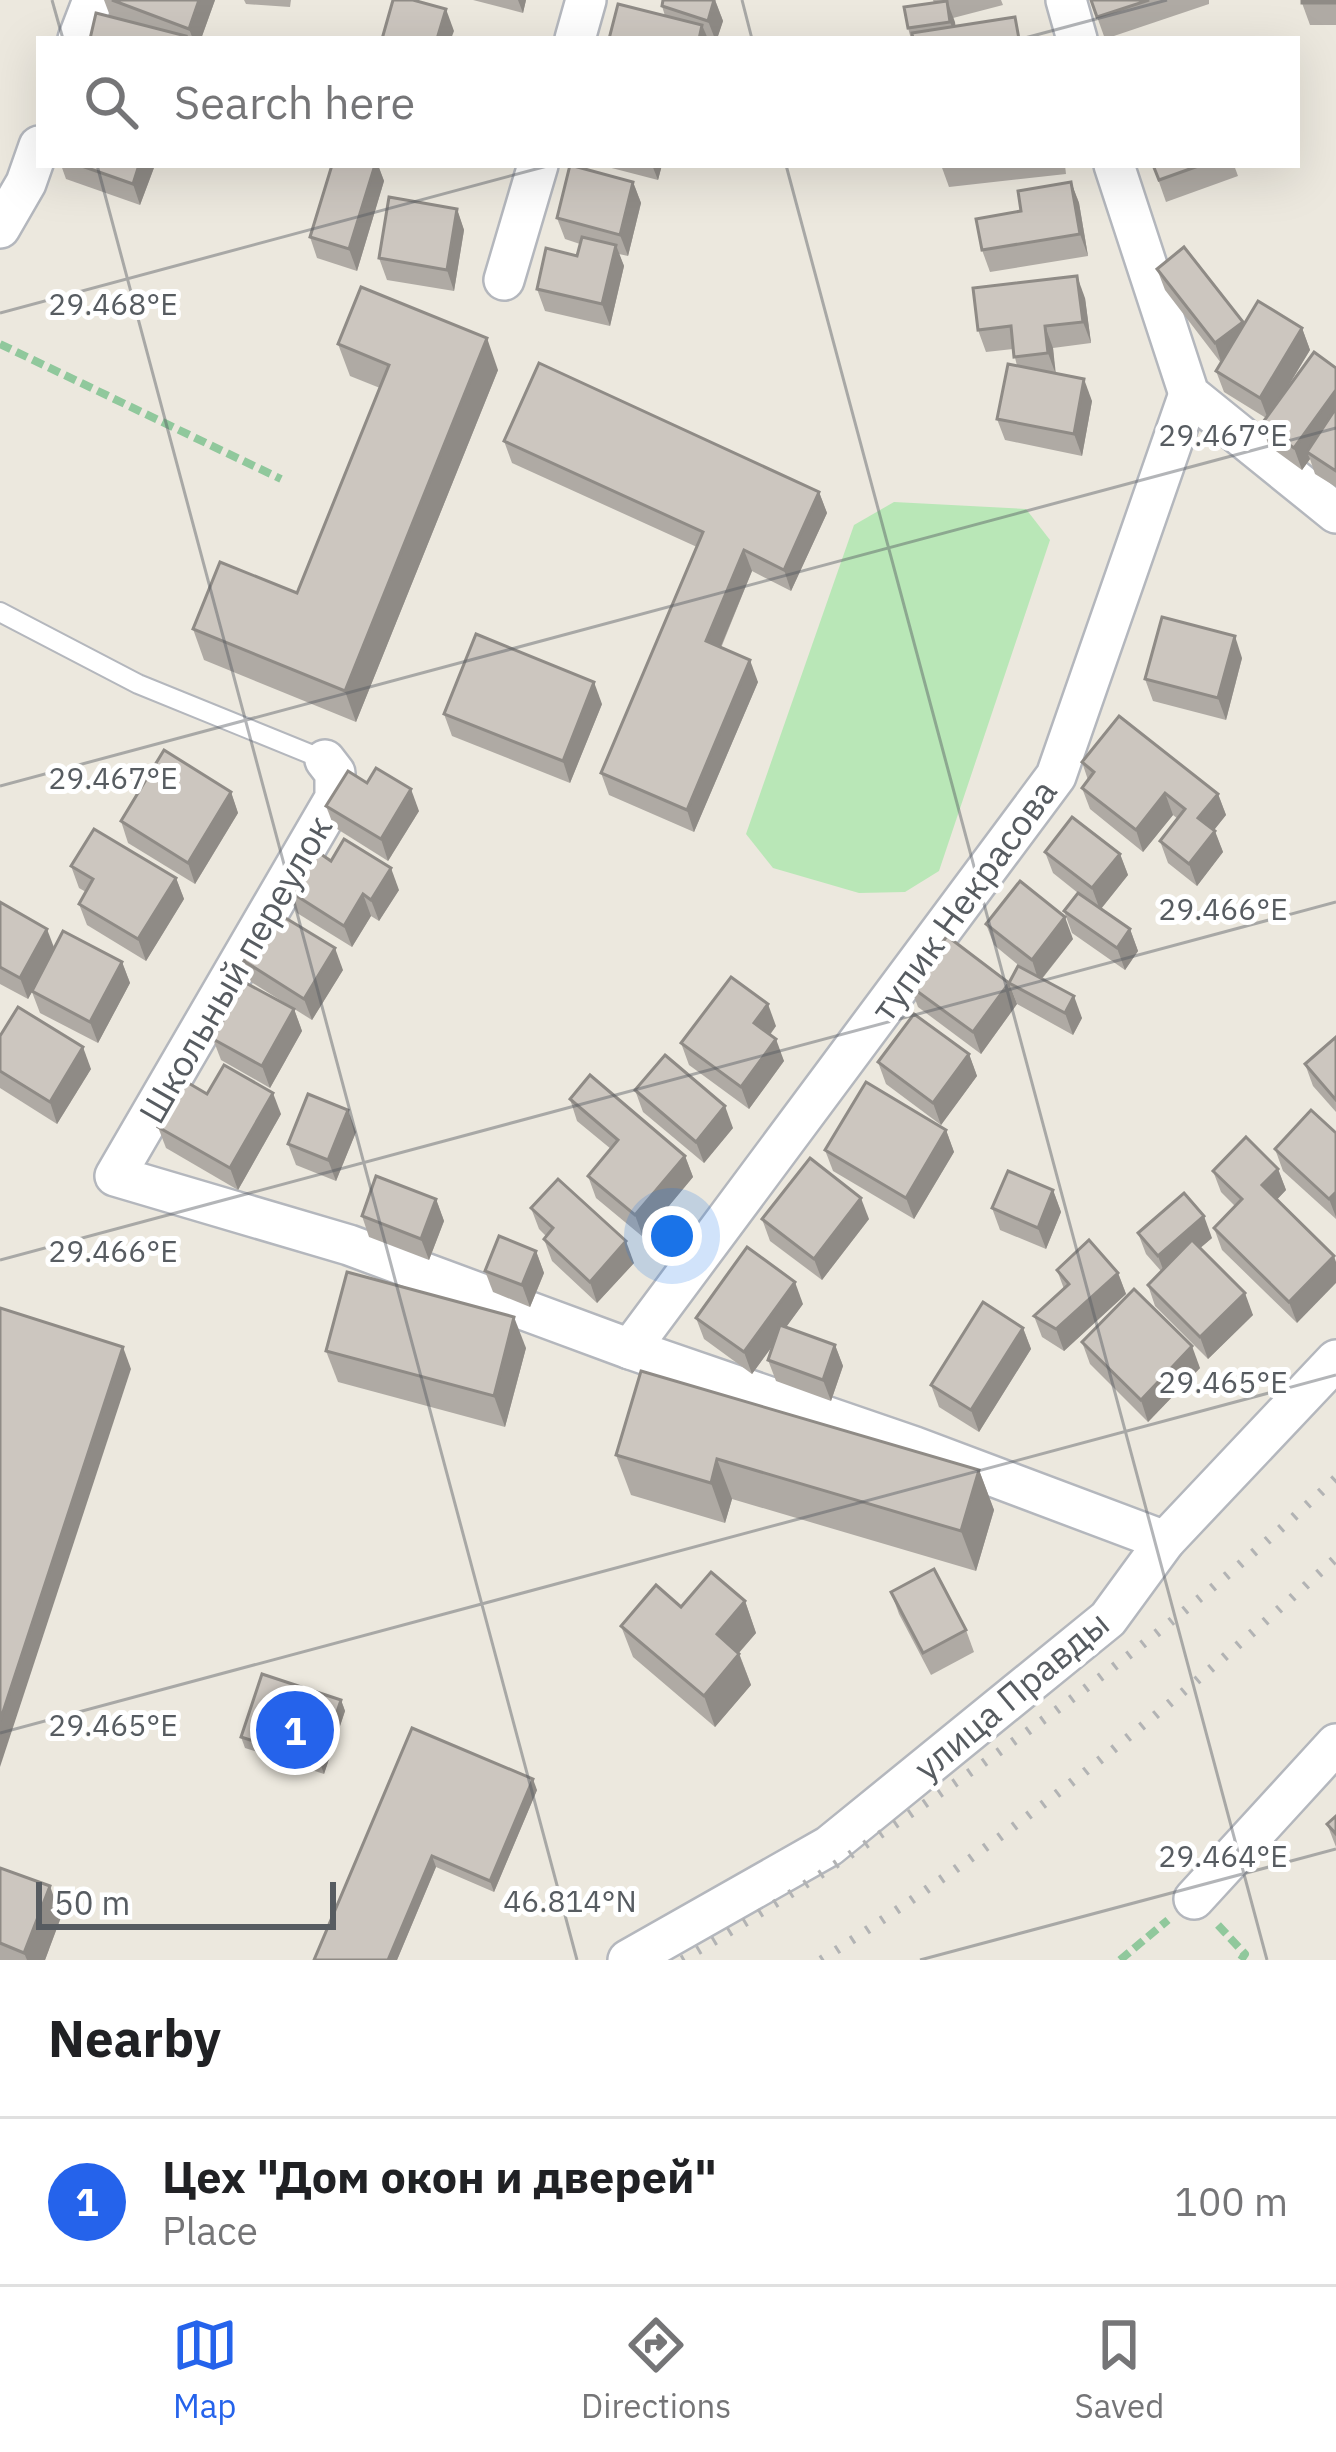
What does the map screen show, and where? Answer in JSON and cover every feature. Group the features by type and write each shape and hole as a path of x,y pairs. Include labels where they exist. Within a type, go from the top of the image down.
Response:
{"street":[{"path":"79,36 92,0"},
{"path":"575,36 586,0"},
{"path":"1066,0 1076,36"},
{"path":"0,228 36,155"},
{"path":"504,280 537,168"},
{"path":"1115,168 1189,394 1336,513"},
{"name":"тупик Некрасова","path":"630,1349 1056,776 1189,394"},
{"name":"Школьный переулок","path":"325,760 334,773 335,798 115,1176 349,1245 630,1349"},
{"path":"630,1349 915,1447 1165,1541"},
{"name":"улица Правды","path":"628,1960 829,1846 1108,1619 1165,1541 1336,1360"},
{"path":"1194,1899 1336,1744"}],"lane":[{"path":"0,612 138,684 325,760"}],"path":[{"path":"0,344 281,479"},
{"path":"1120,1960 1194,1899"}],"green space":[{"path":"894,502 1026,509 1050,540 939,871 905,892 859,893 773,868 746,834 854,525"}],"building":[{"path":"112,0 199,0 189,29"},
{"path":"393,0 446,9 438,36 383,36"},
{"path":"663,0 714,0 708,21 662,6"},
{"path":"1091,0 1149,0 1097,17"},
{"path":"1336,0 1336,3 1302,3"},
{"path":"947,1 950,22 908,28 904,7"},
{"path":"618,4 702,25 700,36 610,36"},
{"path":"96,13 186,36 91,36"},
{"path":"1015,17 1018,36 912,36"},
{"path":"88,168 138,168 133,184"},
{"path":"331,168 374,168 349,249 310,237"},
{"path":"569,168 633,182 620,235 557,218"},
{"path":"1154,168 1193,168 1159,180"},
{"path":"1071,182 1080,234 982,250 976,219 1021,211 1018,191"},
{"path":"389,197 457,209 447,270 379,258"},
{"path":"582,237 616,245 602,304 537,289 546,248 577,256"},
{"path":"1184,247 1243,322 1215,343 1157,269"},
{"path":"1077,276 1083,322 1045,326 1048,353 1014,357 1011,326 978,330 973,288"},
{"path":"361,287 487,338 345,691 193,629 220,562 297,593 389,365 338,344"},
{"path":"1258,301 1302,328 1260,398 1216,371"},
{"path":"1314,352 1336,368 1336,390 1294,448 1261,425"},
{"path":"539,363 819,492 784,570 744,550 706,641 750,660 687,810 601,773 703,532 504,441"},
{"path":"1008,364 1084,379 1074,434 997,419"},
{"path":"1336,408 1336,471 1307,452"},
{"path":"1162,617 1235,636 1218,698 1145,679"},
{"path":"476,634 594,682 563,761 444,714"},
{"path":"1119,716 1218,794 1198,818 1215,831 1189,864 1160,841 1185,809 1165,793 1136,830 1082,788 1094,772 1082,762"},
{"path":"164,750 231,792 188,863 121,821"},
{"path":"376,768 411,789 381,839 326,806 348,771 367,783"},
{"path":"1072,817 1120,854 1092,888 1045,852"},
{"path":"94,829 176,878 138,939 79,904 93,879 71,866"},
{"path":"344,839 391,868 371,900 363,894 344,926 289,891 315,850 331,861"},
{"path":"1020,881 1065,917 1032,960 986,924"},
{"path":"1078,893 1130,929 1117,948 1064,911"},
{"path":"0,902 47,929 20,978 0,967"},
{"path":"274,911 335,948 304,999 244,961"},
{"path":"63,931 122,962 90,1022 32,991"},
{"path":"947,936 1009,983 973,1032 910,986"},
{"path":"1018,966 1074,996 1065,1013 1009,983"},
{"path":"731,977 768,1004 754,1023 776,1039 741,1087 681,1043"},
{"path":"244,982 294,1009 262,1066 213,1039"},
{"path":"18,1007 83,1047 50,1102 0,1071 0,1036"},
{"path":"914,1014 969,1054 933,1103 878,1062"},
{"path":"1336,1037 1336,1100 1305,1064"},
{"path":"665,1055 725,1106 696,1142 635,1090"},
{"path":"224,1065 273,1093 230,1168 158,1127 185,1081 207,1094"},
{"path":"590,1075 685,1156 635,1215 588,1176 618,1140 570,1099"},
{"path":"866,1082 946,1130 906,1198 825,1150"},
{"path":"308,1094 348,1110 328,1160 288,1144"},
{"path":"1311,1110 1336,1133 1336,1192 1329,1199 1275,1149"},
{"path":"1246,1137 1278,1169 1262,1185 1334,1256 1289,1302 1214,1228 1242,1199 1213,1171"},
{"path":"810,1158 861,1198 814,1259 762,1219"},
{"path":"1008,1171 1053,1190 1038,1228 992,1208"},
{"path":"376,1176 436,1199 421,1239 362,1216"},
{"path":"558,1179 626,1241 590,1282 544,1239 553,1228 531,1208"},
{"path":"1184,1193 1204,1216 1158,1256 1138,1233"},
{"path":"499,1236 536,1251 522,1285 485,1271"},
{"path":"1089,1240 1118,1273 1056,1329 1034,1316 1069,1284 1057,1270"},
{"path":"1192,1240 1245,1293 1200,1337 1148,1285"},
{"path":"747,1247 795,1282 744,1352 696,1318"},
{"path":"347,1272 514,1317 494,1396 326,1351"},
{"path":"1134,1289 1192,1346 1141,1400 1082,1342"},
{"path":"983,1302 1023,1328 971,1410 931,1385"},
{"path":"0,1308 123,1347 0,1721"},
{"path":"780,1325 835,1345 823,1380 768,1360"},
{"path":"641,1371 979,1470 961,1531 717,1459 711,1483 616,1455"},
{"path":"934,1569 966,1630 923,1653 891,1592"},
{"path":"711,1572 745,1601 717,1634 739,1654 704,1696 621,1626 656,1585 681,1607"},
{"path":"262,1674 341,1700 320,1763 241,1737"},
{"path":"412,1728 533,1779 490,1881 432,1856 388,1960 314,1960"},
{"path":"0,1868 50,1886 24,1953 0,1943"}],"railway":[{"path":"682,1960 842,1860 1041,1722 1192,1604 1336,1478"},
{"path":"821,1960 957,1868 1088,1770 1336,1558"}],"place":[{"name":"Цех \"Дом окон и дверей\"","path":"295,1730"}]}
